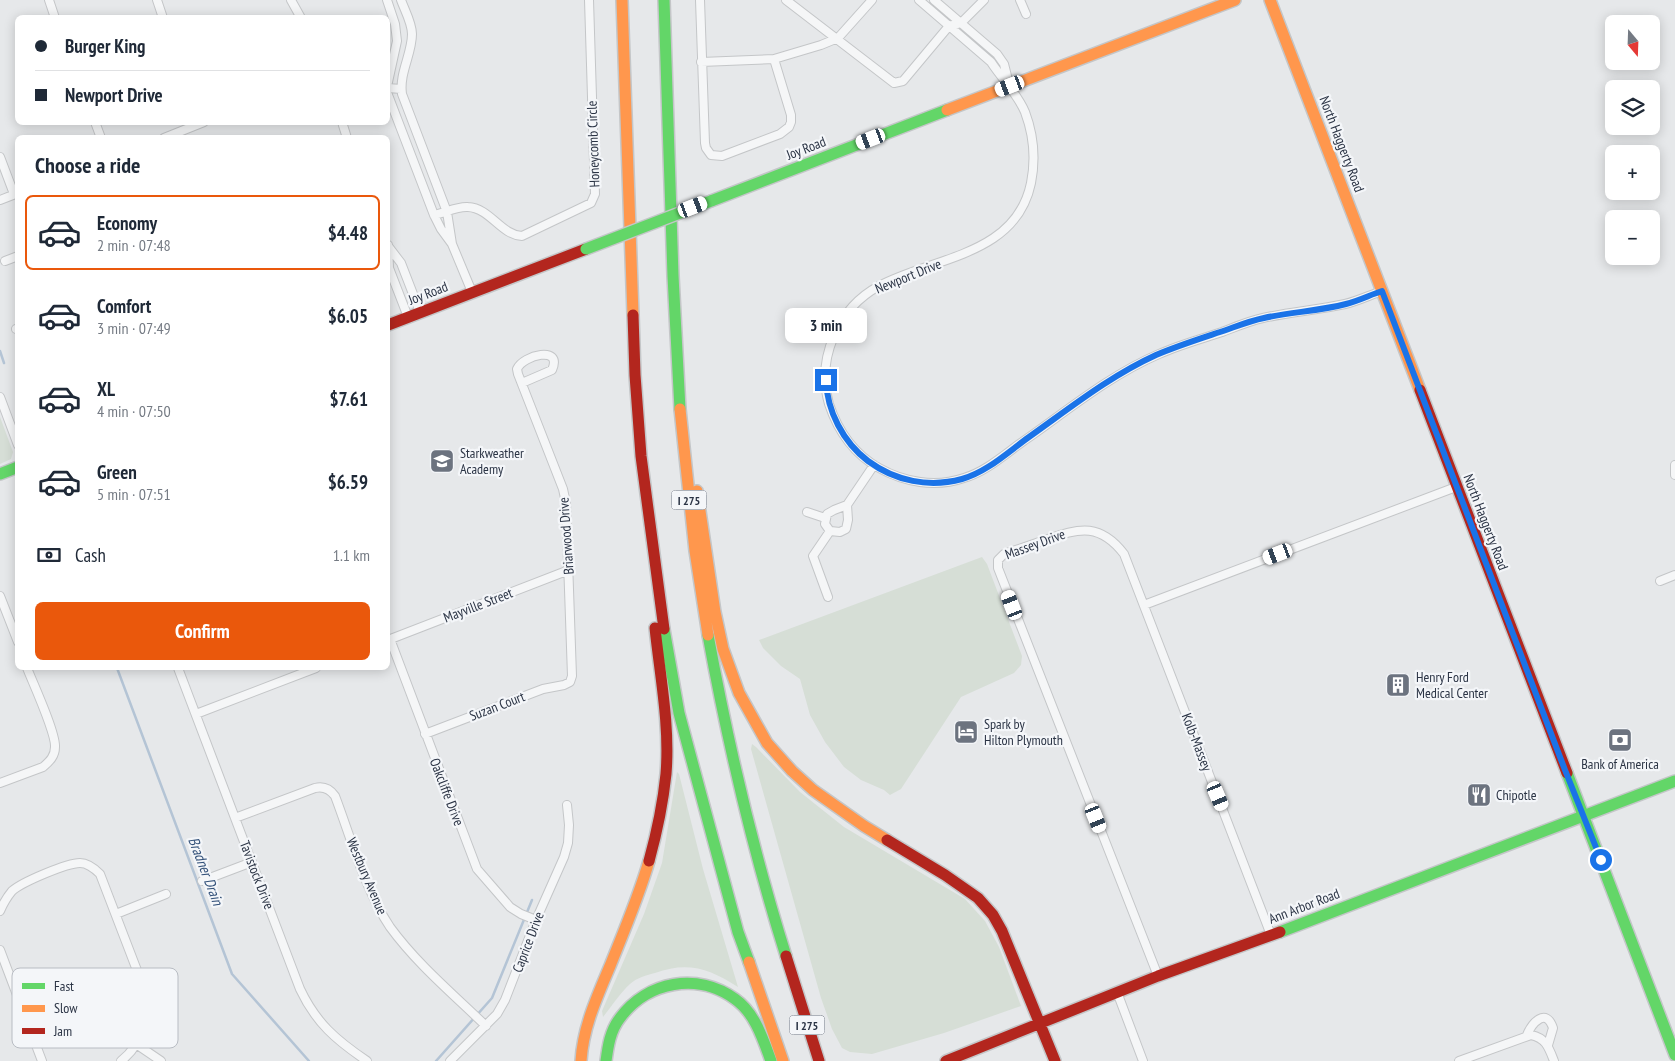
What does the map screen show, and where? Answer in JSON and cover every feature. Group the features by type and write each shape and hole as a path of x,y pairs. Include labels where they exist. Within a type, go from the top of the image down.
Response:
{"main road":[{"name":"I 275","path":"622,0 635,375 652,543 668,658 679,713 738,932 783,1061"},
{"name":"I 275","path":"664,0 671,236 680,408 695,551 722,712 758,862 795,989 819,1061"},
{"name":"Joy Road","path":"390,324 1235,0"},
{"name":"North Haggerty Road","path":"1270,0 1675,1055"},
{"path":"680,408 693,462 722,649 739,693 759,730 767,743 792,771 813,790 864,826 945,875 978,898 1002,931 1055,1061"},
{"path":"0,474 15,468"},
{"path":"582,1061 582,1044 588,1019 641,886 656,836 662,807 667,739 650,572 652,543"},
{"name":"Ann Arbor Road","path":"946,1061 1116,992 1675,781"},
{"path":"606,1061 611,1034 624,1011 635,1000 656,988 670,984 695,982 728,994 742,1006 758,1026 771,1061"}],"street":[{"path":"49,0 54,15"},
{"path":"157,0 162,15"},
{"path":"291,0 298,15"},
{"path":"387,0 395,24 397,41 390,73"},
{"path":"401,0 412,27 412,37 401,89 447,212 452,244"},
{"name":"Honeycomb Circle","path":"434,216 462,207 475,208 512,234 522,236 591,203 595,194 589,0"},
{"path":"700,0 701,62 706,148 711,155 722,156 780,134 789,127 791,115 774,59"},
{"path":"786,0 838,38 890,82 899,83 903,81 949,26 961,23 984,0"},
{"path":"701,62 774,59 795,54 838,38 872,0"},
{"path":"919,0 991,62 998,74 1010,86"},
{"path":"934,0 997,54 1003,61 1010,86"},
{"path":"1020,0 1026,14"},
{"path":"395,24 408,19"},
{"name":"Newport Drive","path":"1010,86 1023,109 1034,143 1034,170 1030,188 1018,213 1000,234 980,246 883,284 870,292 846,314 832,340 826,368 826,387 836,421 847,440 857,451 874,465 888,473 917,482 942,482 963,479 989,466 1116,376 1157,355 1257,319 1345,304 1382,291"},
{"path":"390,88 401,89"},
{"path":"390,100 434,216 452,244 472,292"},
{"path":"172,135 198,125"},
{"path":"409,150 422,147"},
{"path":"0,157 15,192"},
{"path":"0,200 15,194"},
{"path":"390,249 401,263 420,312"},
{"path":"5,261 15,257"},
{"path":"390,271 408,317"},
{"name":"Briarwood Drive","path":"522,383 552,370 553,360 543,353 519,364 517,372 565,496 572,676 570,682"},
{"path":"0,397 15,437"},
{"path":"847,505 848,520 846,529 840,532 830,531 825,524 825,518 829,512 847,505 874,465"},
{"path":"1675,465 1675,475"},
{"path":"1144,605 1456,487"},
{"path":"807,512 825,518"},
{"name":"Massey Drive","path":"1144,605 1124,554 1112,541 1096,532 1084,530 1070,531 1004,554 998,560 998,568 1158,976"},
{"path":"828,597 814,556 830,531"},
{"name":"Mayville Street","path":"390,639 569,570"},
{"path":"1660,581 1675,575"},
{"path":"0,596 15,634"},
{"name":"Kolb-Massey","path":"1144,605 1271,935"},
{"name":"Oakcliffe Drive","path":"390,645 477,869 510,907 536,920"},
{"path":"0,783 44,767 52,758 55,746 54,738 28,670"},
{"name":"Tavistock Drive","path":"179,670 307,1004 324,1028 336,1040 367,1061"},
{"path":"196,714 311,670"},
{"name":"Suzan Court","path":"425,734 543,689 564,686 570,682"},
{"name":"Westbury Avenue","path":"235,818 315,788 323,788 332,792 372,894 390,926 415,957 486,1026"},
{"name":"Caprice Drive","path":"450,1061 497,1014 505,1000 536,920 564,857 568,842 569,825 567,804"},
{"path":"202,880 252,862"},
{"path":"0,911 12,891 21,885 75,863 91,866 96,869 103,879 135,968"},
{"path":"116,914 166,894"},
{"path":"0,950 12,982"},
{"path":"1116,992 1143,1061"},
{"path":"1527,1035 1534,1021 1545,1019 1552,1024 1553,1028 1548,1045"},
{"path":"1459,1061 1527,1035 1539,1037 1548,1045 1554,1061"},
{"path":"37,1048 42,1061"},
{"path":"121,1061 132,1048"},
{"path":"142,1048 161,1061"}],"shaded area":[{"path":"0,417 13,452 11,459 0,464"},
{"path":"982,557 987,564 1022,656 1021,665 1014,673 961,697 901,789 890,795 884,790 861,780 844,767 825,742 810,715 800,679 781,666 763,648 759,640"},
{"path":"752,744 800,792 844,827 965,899 985,921 999,947 1021,1006 944,1033 872,1054 850,1052 842,1048 832,1029 821,998 751,749"},
{"path":"677,772 738,987 708,971 688,967 667,969 632,982 603,1017 602,1011 644,914 662,863"}],"waterway":[{"name":"Bradner Drain","path":"0,351 4,363"},
{"name":"Bradner Drain","path":"118,670 232,974 309,1061"},
{"name":"Bradner Drain","path":"436,1061 492,998 532,900"}],"traffic: fast":[{"path":"664,0 673,276 680,409"},
{"path":"711,201 947,110"},
{"path":"586,249 711,201"},
{"path":"0,474 15,468"},
{"path":"664,629 679,713 738,932 749,962"},
{"path":"708,635 742,797 786,956"},
{"path":"1567,773 1675,1055"},
{"path":"1280,932 1675,781"},
{"path":"606,1061 614,1028 631,1005 658,989 674,984 689,983 705,985 721,991 742,1005 758,1027 771,1061"}],"traffic: slow":[{"path":"622,0 633,315"},
{"path":"947,110 1235,0"},
{"path":"1270,0 1420,390"},
{"path":"680,409 695,551 708,635"},
{"path":"697,491 715,612 723,649 739,693 767,743 792,771 813,790 887,840"},
{"path":"581,1061 582,1048 591,1012 631,914 649,861"},
{"path":"749,962 783,1061"}],"traffic: jam":[{"path":"390,324 586,249"},
{"path":"633,315 641,456 664,629"},
{"path":"1420,390 1567,773"},
{"path":"649,861 661,807 667,756 666,719 655,628"},
{"path":"887,840 945,875 978,898 993,915 1002,931 1055,1061"},
{"path":"946,1061 1158,976 1280,932"},
{"path":"786,956 819,1061"}],"place":[{"name":"Starkweather Academy","path":"442,461"},
{"name":"Henry Ford Medical Center","path":"1398,685"},
{"name":"Spark by Hilton Plymouth","path":"966,732"},
{"name":"Bank of America","path":"1620,740"},
{"name":"Chipotle","path":"1479,795"}],"route":[{"path":"826,380 829,402 836,421 852,446 864,458 888,473 903,479 928,483 951,481 963,479 981,471 1116,376 1157,355 1257,319 1345,304 1382,291 1601,860"}]}
